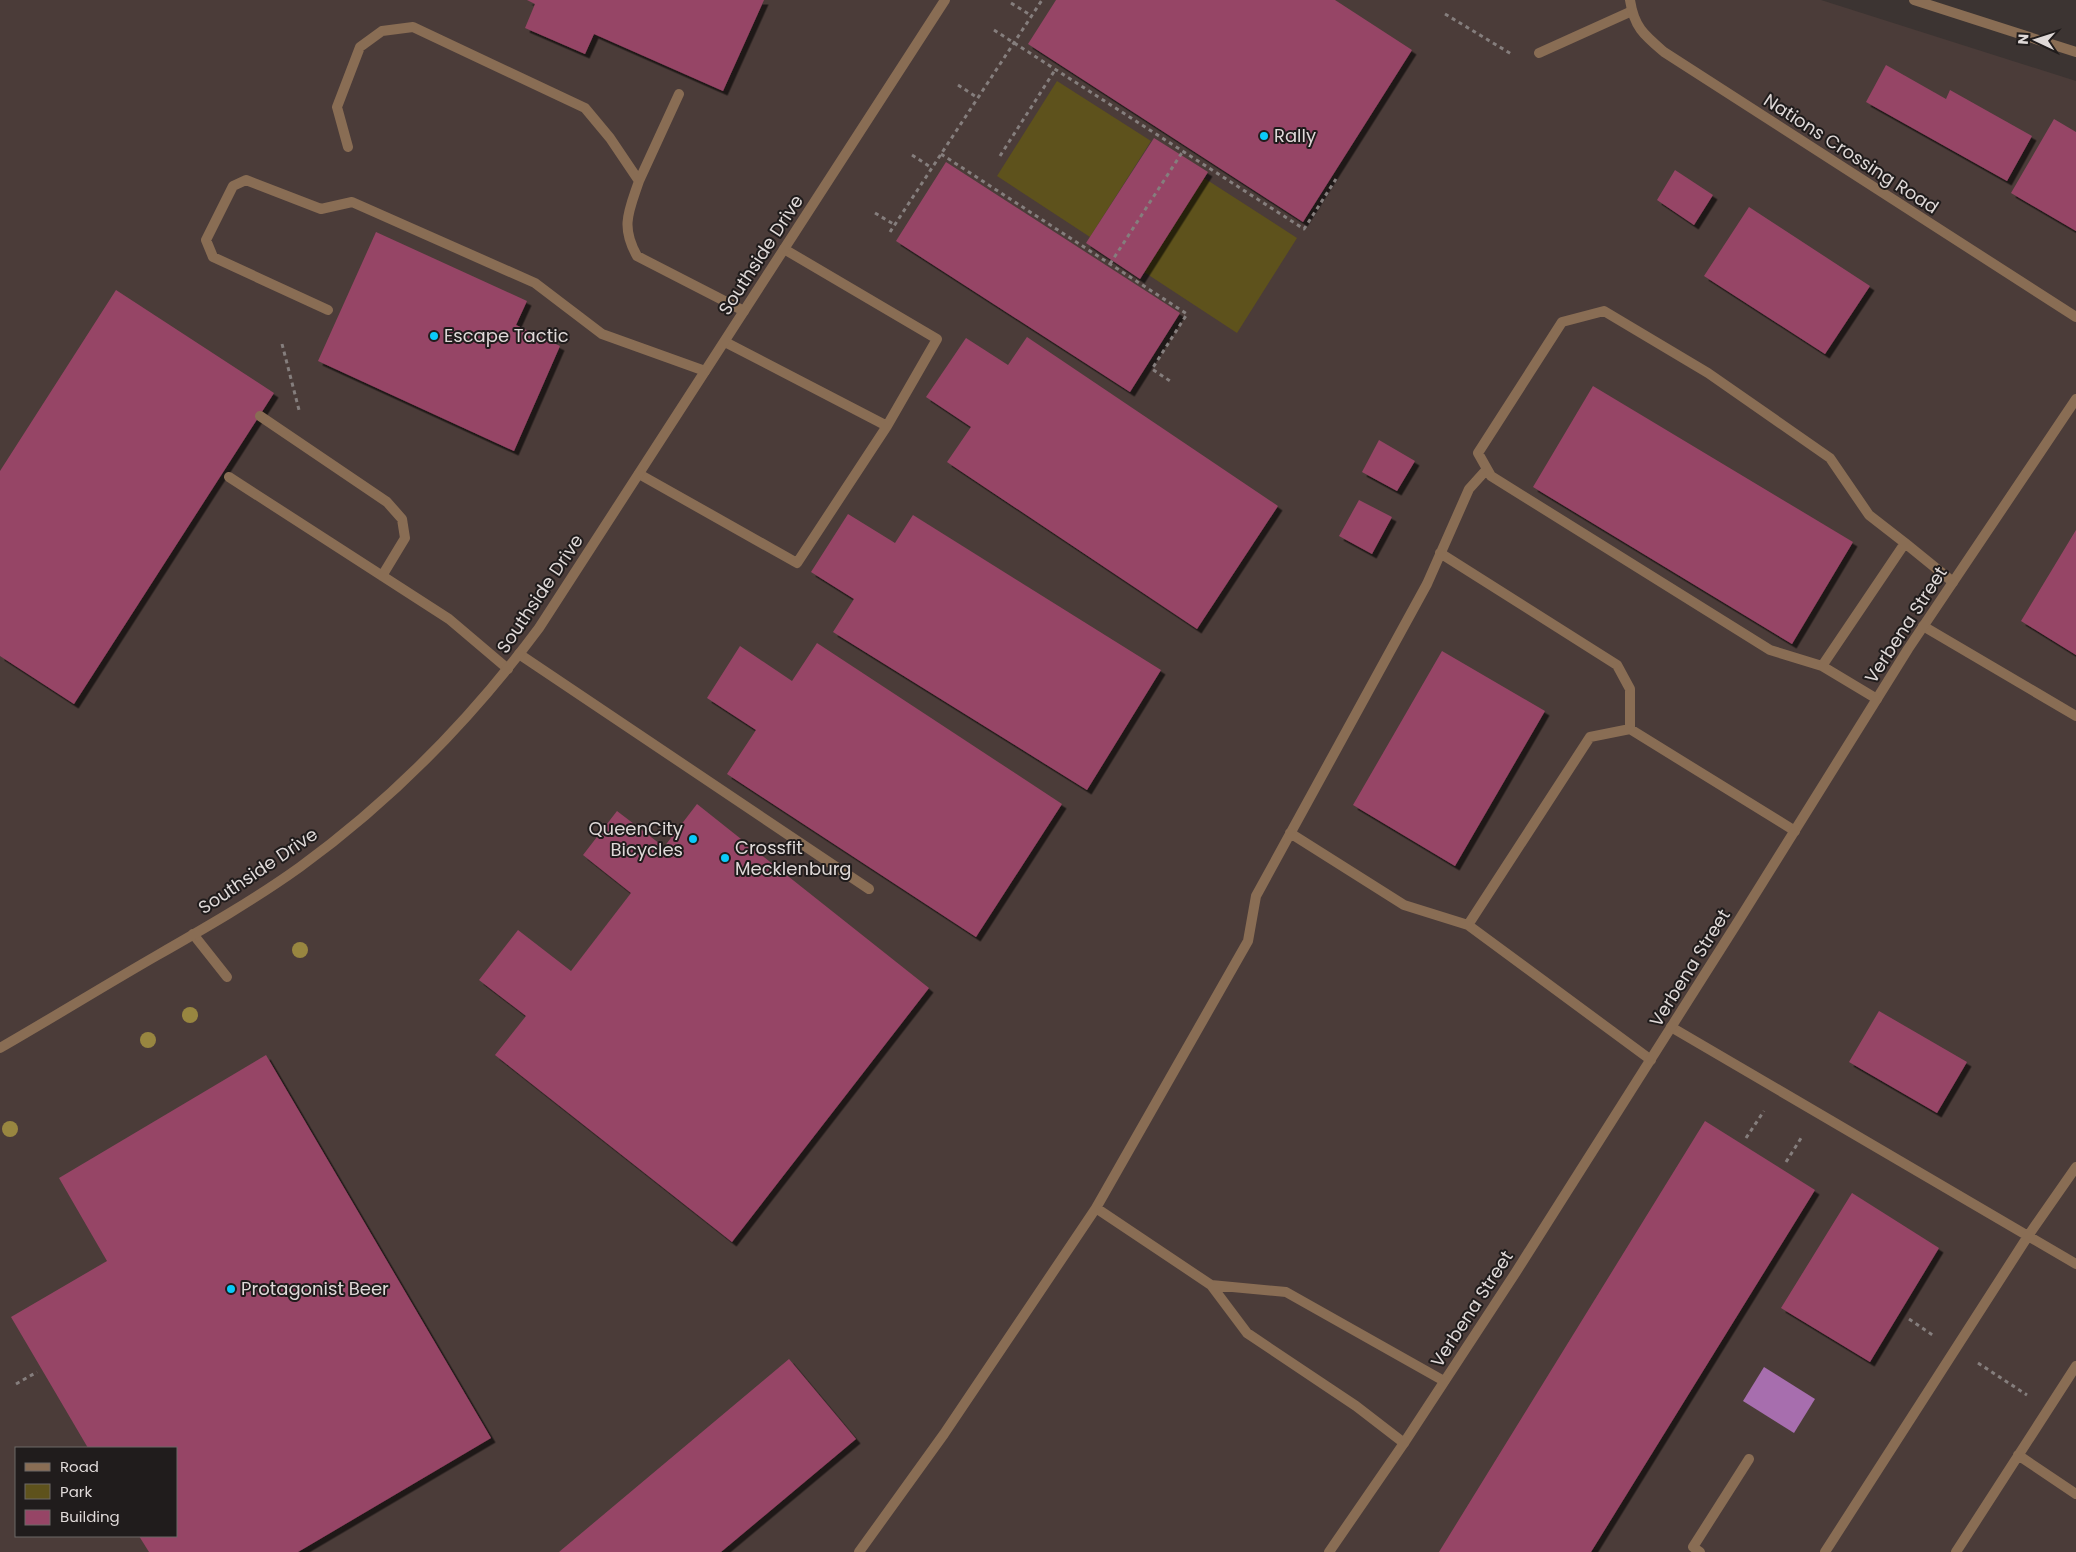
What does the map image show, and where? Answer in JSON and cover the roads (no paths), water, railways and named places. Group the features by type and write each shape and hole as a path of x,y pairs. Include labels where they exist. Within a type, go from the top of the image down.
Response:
{"street":[{"name":"Southside Drive","path":"0,1048 194,934 300,867 388,796 465,719 508,669 539,628 945,0"},
{"path":"1914,0 2076,52"},
{"path":"1539,53 1631,5"},
{"name":"Nations Crossing Road","path":"1631,5 1642,34 1664,52 2076,317"},
{"path":"348,146 337,107 360,47 382,32 414,27 584,108 610,138 638,181"},
{"path":"679,94 638,181 627,217 630,242 637,256 744,310"},
{"path":"328,310 212,257 206,240 233,186 246,180 321,209 352,202 535,283 602,334 705,371"},
{"path":"639,474 797,563 888,426 937,339 784,249"},
{"path":"1877,699 1822,666 1770,650 1491,476 1478,453 1562,322 1604,310 1708,374 1830,458 1869,515 1953,582"},
{"path":"725,342 888,426"},
{"name":"Verbena Street","path":"1329,1552 1404,1443 1651,1060 1923,626 2076,399"},
{"path":"260,416 387,502 402,519 405,538 382,576"},
{"path":"859,1552 944,1434 1096,1208 1248,941 1256,896 1427,584 1469,489 1486,470"},
{"path":"229,477 449,619 508,669"},
{"path":"1822,666 1905,543"},
{"path":"1440,553 1617,665 1630,688 1630,729"},
{"path":"1923,626 2076,716"},
{"path":"519,654 868,889"},
{"path":"1468,925 1590,736 1630,729 1795,831"},
{"path":"1290,833 1404,905 1468,925 1651,1060"},
{"path":"194,934 227,977"},
{"path":"1671,1027 2076,1264"},
{"path":"1825,1552 2028,1236 2076,1167"},
{"path":"1096,1208 1211,1285 1247,1333 1356,1406 1404,1443"},
{"path":"1211,1285 1286,1292 1444,1381"},
{"path":"1956,1552 2076,1366"},
{"path":"2018,1456 2076,1494"},
{"path":"1700,1552 1693,1548 1749,1459"}],"place":[{"name":"Rally","path":"1264,136"},
{"name":"Escape Tactic","path":"434,336"},
{"name":"QueenCity Bicycles","path":"693,839"},
{"name":"Crossfit Mecklenburg","path":"725,858"},
{"name":"Protagonist Beer","path":"231,1289"}]}
